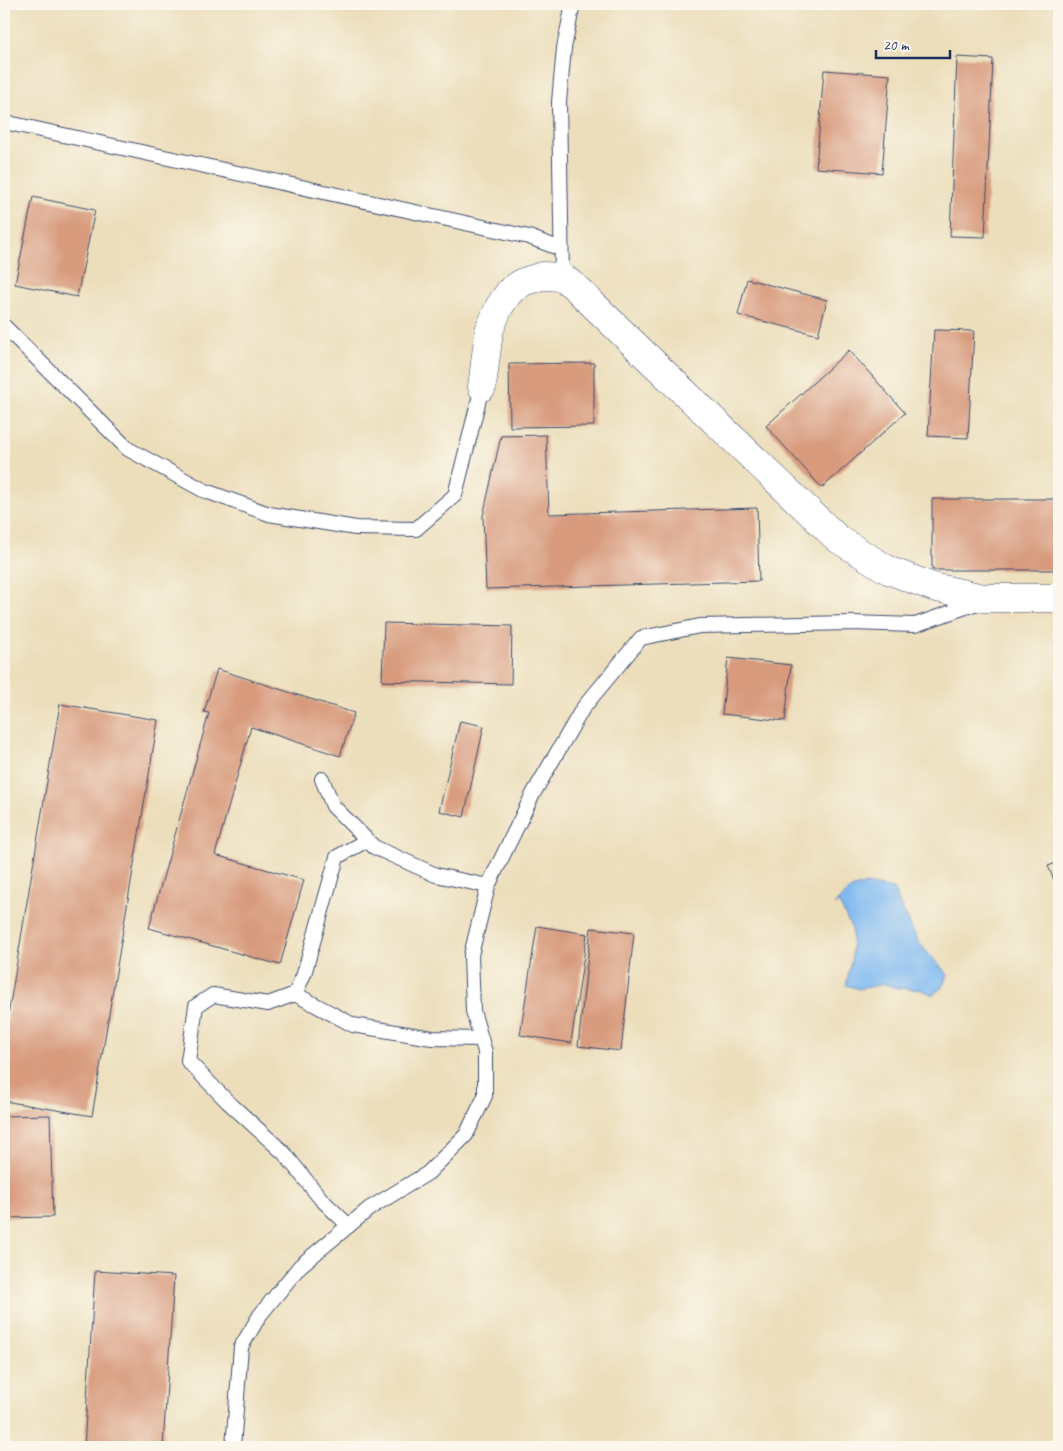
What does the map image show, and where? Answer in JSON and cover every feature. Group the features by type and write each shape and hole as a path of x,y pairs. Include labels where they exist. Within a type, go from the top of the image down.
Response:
{"street":[{"path":"482,388 489,331 499,307 510,291 523,282 542,276 562,277 575,287 838,539 888,570 924,584 990,598 1059,598"}],"lane":[{"path":"562,277 559,102 564,48 573,4"},
{"path":"4,122 529,237 561,249"},
{"path":"4,326 128,449 203,490 269,514 356,528 416,529 455,495 482,388"},
{"path":"233,1447 241,1347 260,1315 300,1266 370,1208 428,1173 466,1135 485,1096 485,1052 473,1011 472,955 488,886 533,794 583,708 642,638 700,626 851,623 915,625 990,598"},
{"path":"322,779 333,806 374,847 436,875 488,886"},
{"path":"349,1226 321,1199 284,1153 227,1101 188,1061 196,1006 213,995 268,1004 295,994 304,974 337,857 367,840"},
{"path":"295,994 354,1024 432,1038 482,1039"}],"water":[{"path":"866,884 893,889 919,943 948,975 943,986 933,995 923,990 897,988 885,984 859,989 846,985 852,956 852,929 839,903 834,905 851,889"}],"building":[{"path":"957,57 993,59 985,237 950,236"},
{"path":"824,70 890,75 882,173 816,168"},
{"path":"33,197 95,210 77,297 15,284"},
{"path":"747,279 827,300 818,335 738,315"},
{"path":"934,330 974,331 968,438 928,436"},
{"path":"849,350 905,413 822,488 766,426"},
{"path":"594,363 594,426 510,427 509,364"},
{"path":"546,435 549,514 757,508 759,581 486,589 483,516 501,436"},
{"path":"932,499 1059,499 1059,570 932,570"},
{"path":"384,623 512,626 511,684 382,681"},
{"path":"728,658 791,665 785,721 722,714"},
{"path":"217,669 354,713 340,756 251,727 215,855 304,880 280,965 149,928 209,713 204,712"},
{"path":"60,704 158,720 92,1116 4,1101 4,1040"},
{"path":"460,721 484,726 464,817 439,811"},
{"path":"1059,862 1059,892 1048,866"},
{"path":"537,926 587,934 571,1043 520,1035"},
{"path":"591,928 634,933 621,1051 578,1046"},
{"path":"50,1115 53,1217 4,1218 4,1116"},
{"path":"95,1271 174,1276 163,1447 84,1447"}]}
